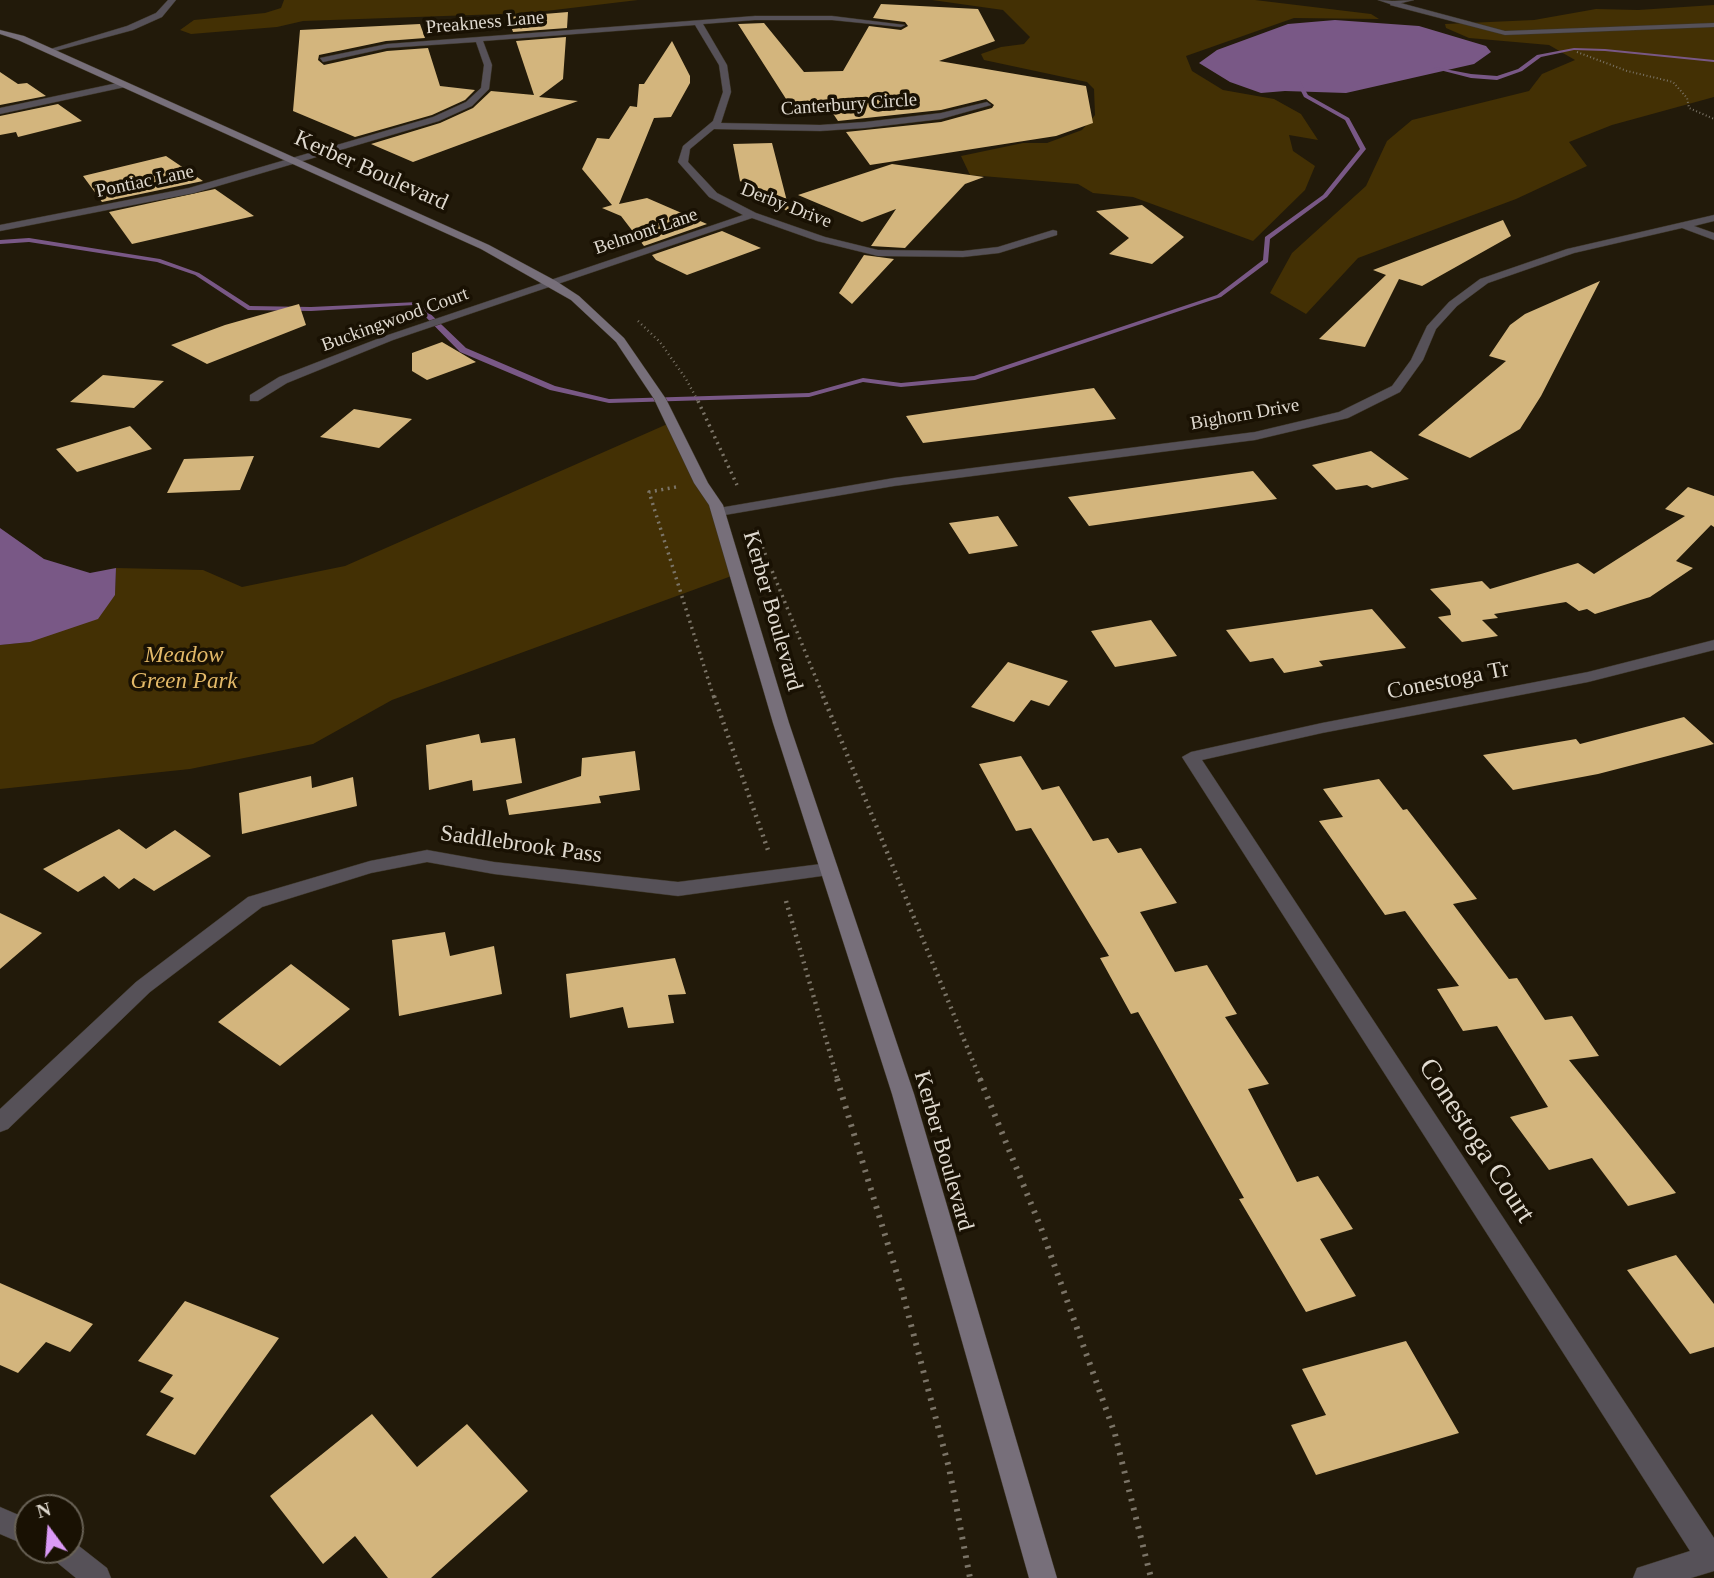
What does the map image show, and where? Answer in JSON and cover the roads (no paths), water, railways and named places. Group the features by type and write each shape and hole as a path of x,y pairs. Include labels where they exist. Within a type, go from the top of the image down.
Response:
{"street":[{"path":"48,51 130,28 159,15 172,0"},
{"path":"1382,0 1485,30 1531,34 1714,25"},
{"path":"1393,3 1410,0"},
{"name":"Preakness Lane","path":"323,60 376,47 697,22 787,17 832,18 901,25"},
{"name":"Derby Drive","path":"697,22 723,65 727,92 717,122 685,148 683,162 713,195 752,215 821,239 878,253 918,255 999,250 1053,233"},
{"name":"Kerber Boulevard","path":"0,32 485,247 552,284 575,298 620,340 660,399 701,483 719,512 781,723 903,1094 1043,1578"},
{"name":"Pontiac Lane","path":"0,228 135,204 294,162 436,119 469,104 485,89 488,65 479,40"},
{"path":"0,111 122,85"},
{"name":"Canterbury Circle","path":"712,126 820,128 865,125 941,116 987,105"},
{"name":"Belmont Lane","path":"552,284 752,215"},
{"name":"Bighorn Drive","path":"719,512 894,482 1255,436 1343,415 1396,389 1417,360 1431,328 1453,304 1484,281 1571,251 1714,218"},
{"path":"1685,226 1714,237"},
{"name":"Buckingwood Court","path":"254,398 283,380 389,338 552,284"},
{"name":"Conestoga Tr","path":"1191,757 1322,728 1588,677 1714,645"},
{"name":"Conestoga Court","path":"1191,757 1713,1557"},
{"name":"Saddlebrook Pass","path":"0,1123 143,987 255,902 370,867 427,856 494,868 678,889 829,869"},
{"path":"1647,1578 1713,1557"},
{"path":"80,1564 97,1578"}],"waterway":[{"path":"1434,68 1471,76 1497,78 1520,70 1539,56 1574,49 1714,61"},
{"path":"0,242 29,240 158,260 197,274 248,308 311,309 416,303 463,350 553,388 609,401 809,395 863,380 901,385 975,378 1219,296 1266,261 1267,238 1325,196 1363,149 1347,119 1306,96 1298,82"}],"park label":[{"name":"Meadow Green Park","path":"184,669"}]}
